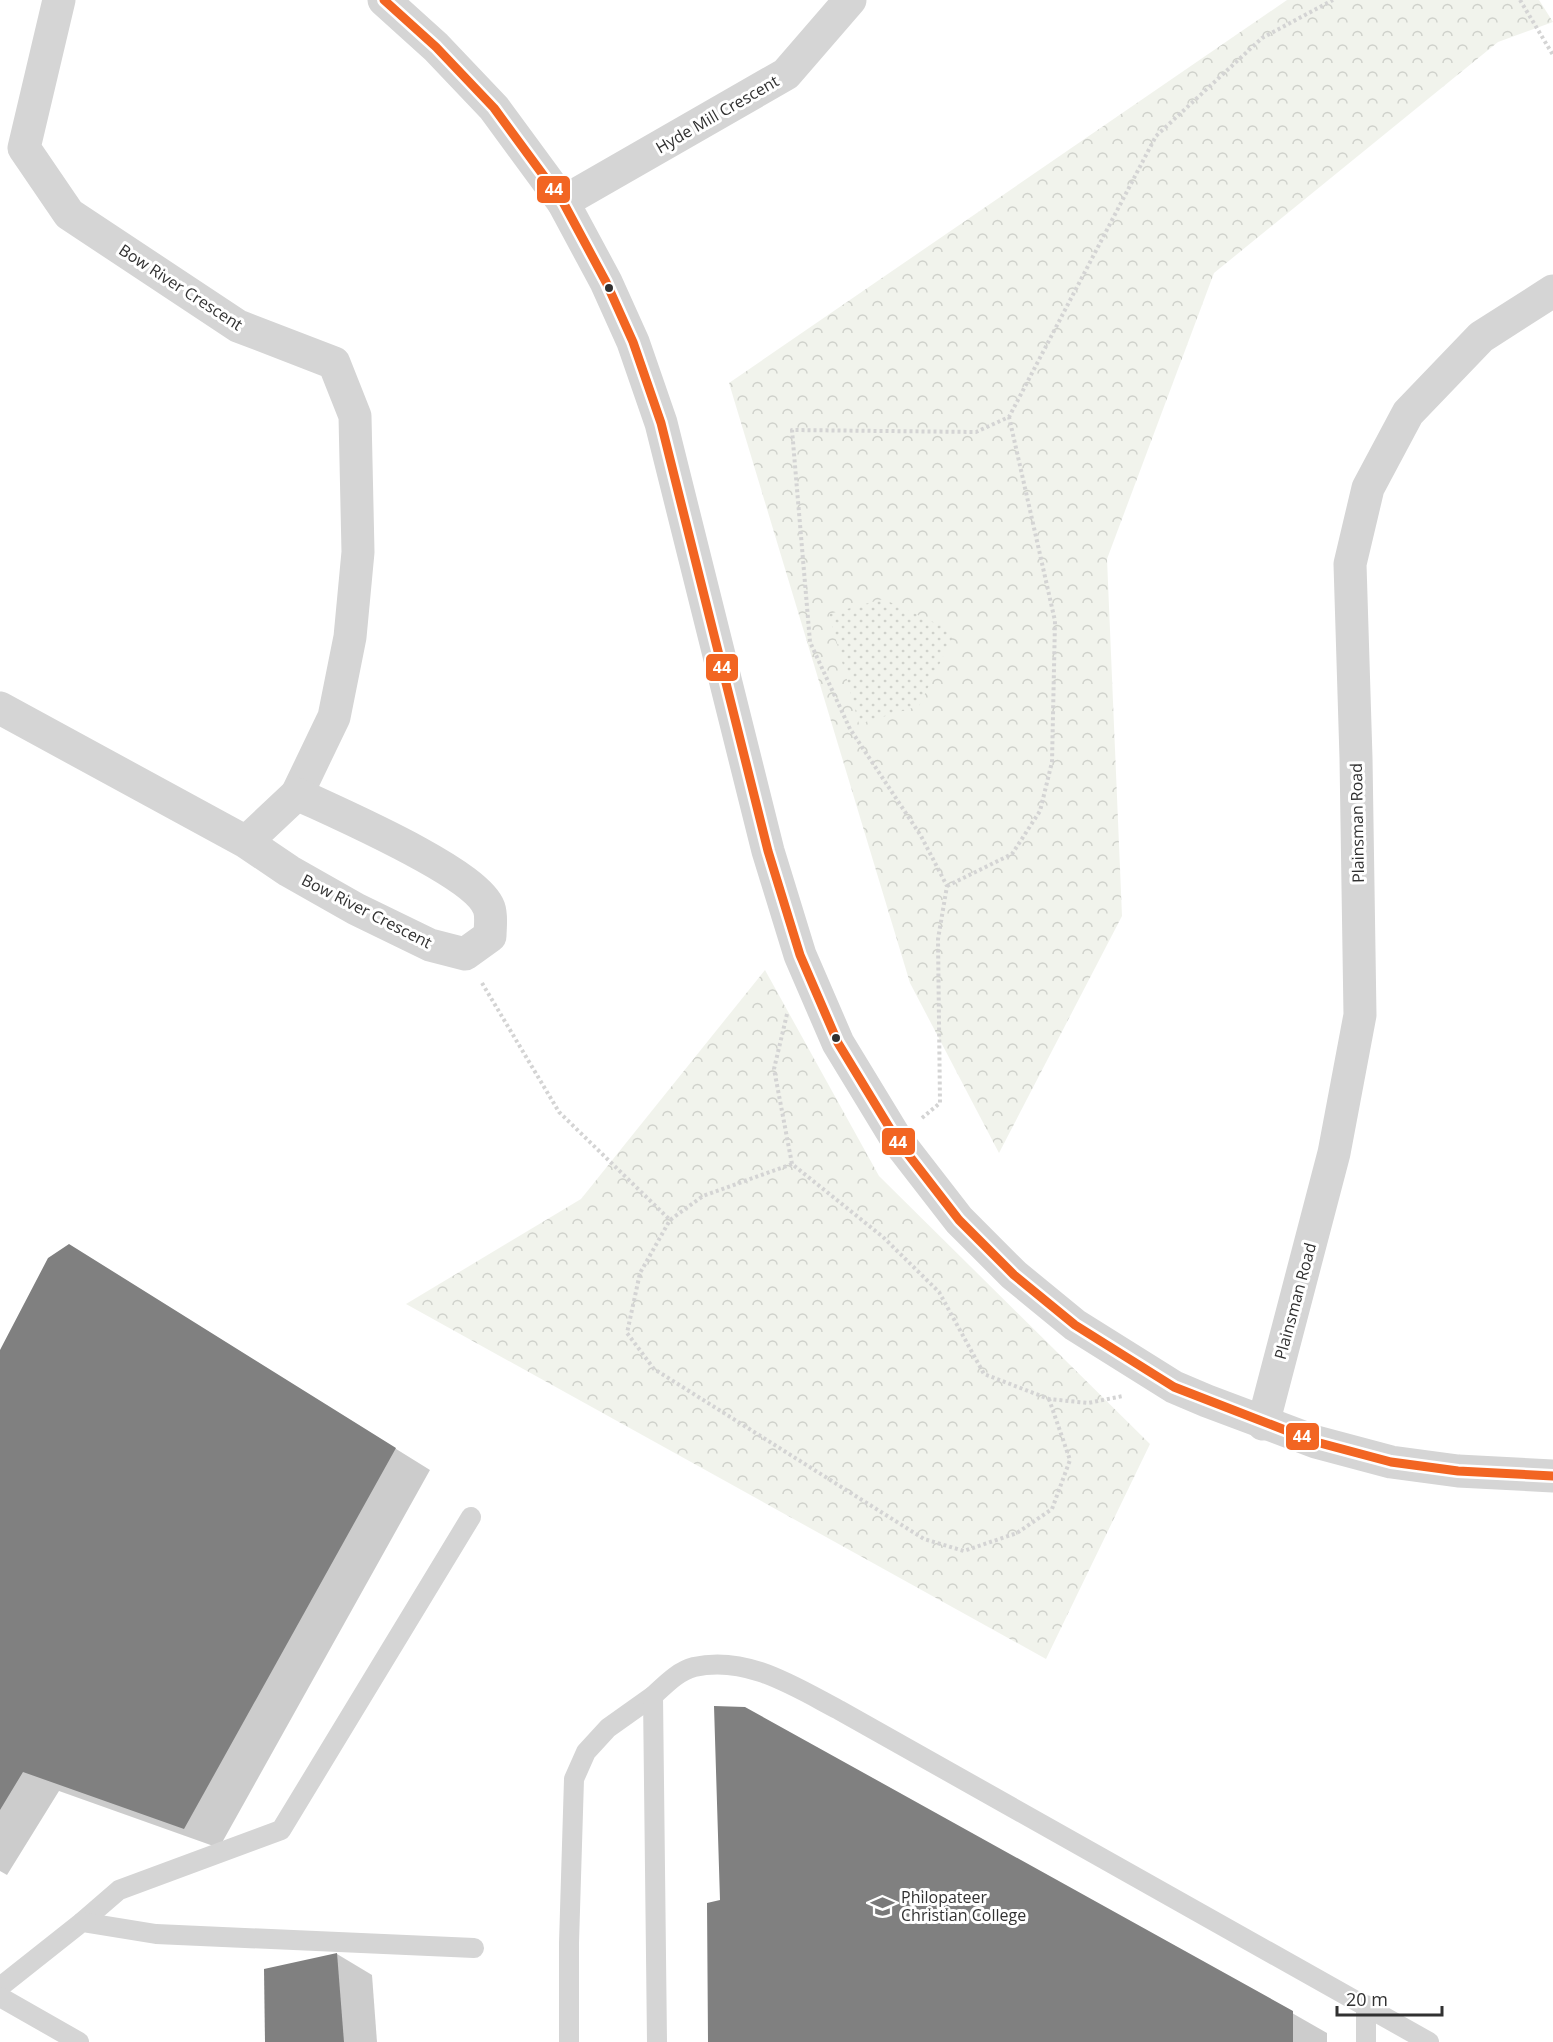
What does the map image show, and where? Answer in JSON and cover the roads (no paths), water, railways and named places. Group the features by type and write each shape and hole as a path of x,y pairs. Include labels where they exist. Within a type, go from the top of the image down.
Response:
{"street":[{"name":"Bow River Crescent","path":"58,0 24,148 69,214 238,326 334,363 356,416 358,552 350,636 334,717 297,794 246,842"},
{"path":"384,0 436,47 494,108 563,202 606,282 633,342 661,423 768,851 800,955 838,1043 897,1140 959,1220 1014,1275 1075,1325 1174,1387 1263,1424 1316,1442 1391,1461 1458,1471 1553,1476"},
{"name":"Hyde Mill Crescent","path":"563,202 786,74 850,0"},
{"name":"Plainsman Road","path":"1263,1424 1334,1153 1360,1015 1350,564 1368,488 1408,413 1481,337 1553,291"},
{"name":"Bow River Crescent","path":"0,708 246,842 290,871 356,909 430,945 465,954 490,936 489,908 471,886 417,851 297,794"}],"lane":[{"path":"0,1987 119,1890 280,1830 471,1516"},
{"path":"569,2042 569,1942 574,1779 586,1752 608,1728 653,1696 670,1679 693,1667 720,1665 747,1666 839,1710 1429,2042"},
{"path":"653,1696 657,2042"},
{"path":"82,1922 156,1934 474,1948"},
{"path":"0,1997 79,2042"},
{"path":"1366,2005 1366,2042"}],"place":[{"name":"Philopateer Christian College","path":"883,1906"}]}
